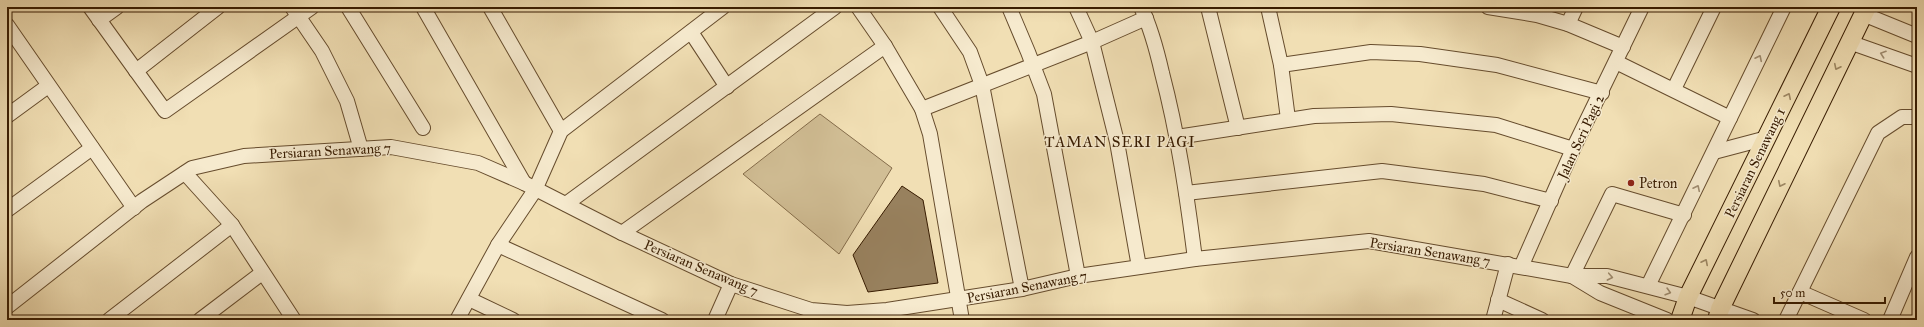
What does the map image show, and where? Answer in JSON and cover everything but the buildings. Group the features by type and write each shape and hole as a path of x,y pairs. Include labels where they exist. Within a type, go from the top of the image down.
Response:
{"main road":[{"name":"Persiaran Senawang 1","path":"1680,320 1688,297 1831,7"},
{"path":"1718,314 1865,10"}],"street":[{"path":"90,7 165,111 295,12 312,7"},
{"path":"99,20 117,7"},
{"path":"136,70 218,7"},
{"path":"348,7 423,128"},
{"path":"423,7 530,186"},
{"path":"490,7 561,131"},
{"path":"457,320 561,131 723,7"},
{"path":"566,204 836,7"},
{"path":"858,7 885,46 922,109 930,134 962,320"},
{"path":"940,7 970,52 982,85 1022,289"},
{"path":"1009,7 1044,94 1078,276"},
{"path":"1076,7 1092,42 1117,142 1139,267"},
{"path":"1208,7 1238,128"},
{"path":"1488,7 1505,8 1538,15 1568,24 1623,46"},
{"path":"1568,24 1576,7"},
{"name":"Jalan Seri Pagi 2","path":"1493,320 1498,300 1514,265 1551,201 1573,149 1602,93 1642,7"},
{"path":"1674,89 1714,7"},
{"path":"1648,286 1784,7"},
{"path":"1274,8 1288,119"},
{"path":"1865,10 1917,36"},
{"path":"295,12 322,51 346,101 362,149"},
{"path":"922,109 1092,42 1144,12 1169,97 1186,193 1195,259"},
{"path":"7,26 134,208"},
{"path":"691,32 727,87"},
{"path":"1849,42 1917,66"},
{"path":"622,233 885,46"},
{"path":"1280,65 1371,52 1420,54 1497,65 1602,93"},
{"path":"1616,62 1674,89 1730,118"},
{"path":"7,116 48,86"},
{"path":"1177,137 1314,116 1391,114 1496,125 1573,149"},
{"path":"1786,320 1878,133 1902,117 1917,117"},
{"path":"1714,152 1767,138"},
{"name":"Persiaran Senawang 7","path":"7,307 134,208 192,168 244,156 391,147 478,163 530,186 622,233 731,284 811,310 848,314 887,310 1022,289 1078,276 1139,267 1195,259 1369,240 1572,276"},
{"path":"7,210 92,148"},
{"path":"1186,193 1382,171 1484,184 1551,201"},
{"path":"185,173 232,225 294,320"},
{"path":"1572,276 1612,194 1684,214"},
{"path":"110,320 232,225"},
{"path":"498,245 662,320"},
{"path":"1890,320 1917,257"},
{"path":"200,320 262,273"},
{"path":"1572,276 1607,276 1688,297 1718,314 1753,320"},
{"path":"1572,276 1600,293 1667,320"},
{"path":"715,320 731,284"},
{"path":"1800,292 1864,320"},
{"path":"469,299 513,320"},
{"path":"1498,300 1542,320"}],"shaded area":[{"path":"820,114 892,168 839,254 743,174"}],"place":[{"name":"Petron","path":"1631,183"}],"district":[{"name":"TAMAN SERI PAGI","path":"1120,142"}]}
